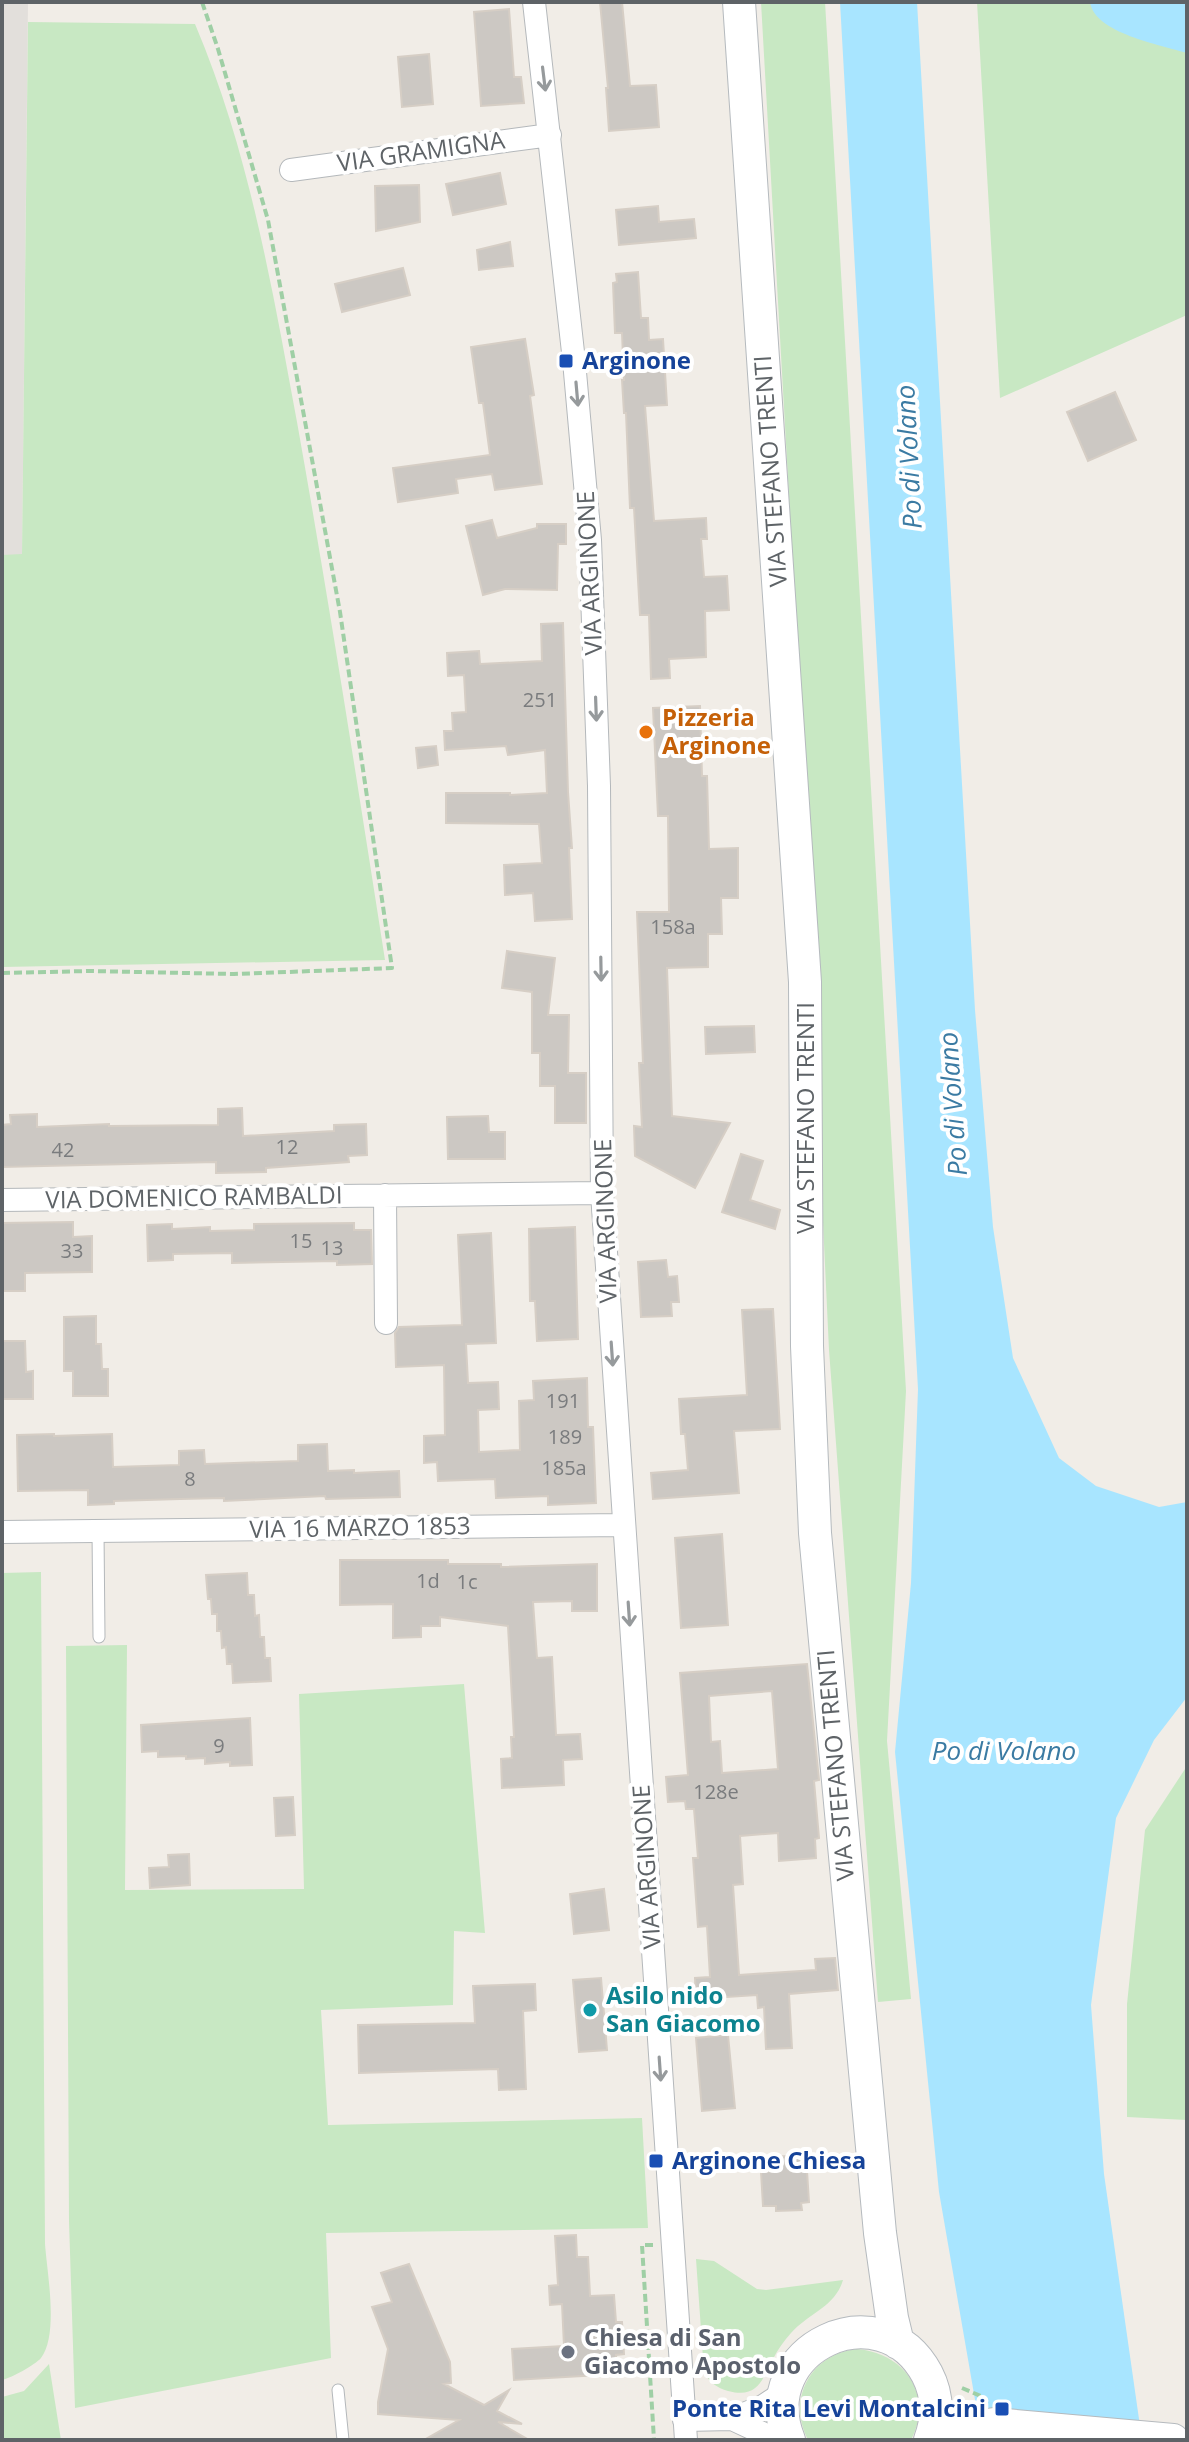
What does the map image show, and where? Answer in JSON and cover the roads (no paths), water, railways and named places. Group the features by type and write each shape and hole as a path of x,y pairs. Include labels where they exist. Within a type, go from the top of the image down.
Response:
{"main road":[{"name":"VIA STEFANO TRENTI","path":"739,2 805,982 807,1346 816,1548 880,2233 898,2343"},
{"name":"VIA STEFANO TRENTI","path":"856,2332 869,2299 880,2233"},
{"path":"789,2440 782,2410 783,2393 791,2372 814,2346 833,2337 856,2332 873,2333 898,2343 941,2379 955,2405 1173,2440"},
{"path":"930,2440 941,2379"},
{"path":"944,2440 967,2431 992,2411"}],"street":[{"name":"VIA ARGINONE","path":"534,2 577,391 592,578 599,786 602,1193 685,2430"},
{"name":"VIA GRAMIGNA","path":"291,170 550,135"},
{"name":"VIA DOMENICO RAMBALDI","path":"2,1200 602,1193"},
{"path":"385,1195 386,1323"},
{"name":"VIA 16 MARZO 1853","path":"2,1532 623,1525"},
{"path":"685,2430 732,2419 763,2406 783,2393"},
{"path":"732,2419 777,2440"}],"lane":[{"path":"98,1531 99,1637"},
{"path":"338,2390 343,2440"}],"water":[{"name":"Po di Volano","path":"840,2 917,2 975,1010 993,1227 1013,1358 1059,1458 1096,1486 1159,1507 1187,1502 1187,1697 1154,1740 1116,1818 1091,2005 1104,2174 1142,2440 982,2440 939,2192 895,1752 911,1583 918,1389"},
{"path":"1090,2 1187,2 1187,53 1116,30 1094,13"}],"place":[{"name":"Arginone","path":"566,361"},
{"name":"Pizzeria Arginone","path":"646,732"},
{"name":"Asilo nido San Giacomo","path":"590,2010"},
{"name":"Arginone Chiesa","path":"656,2161"},
{"name":"Chiesa di San Giacomo Apostolo","path":"568,2352"},
{"name":"Ponte Rita Levi Montalcini","path":"1002,2409"}]}
